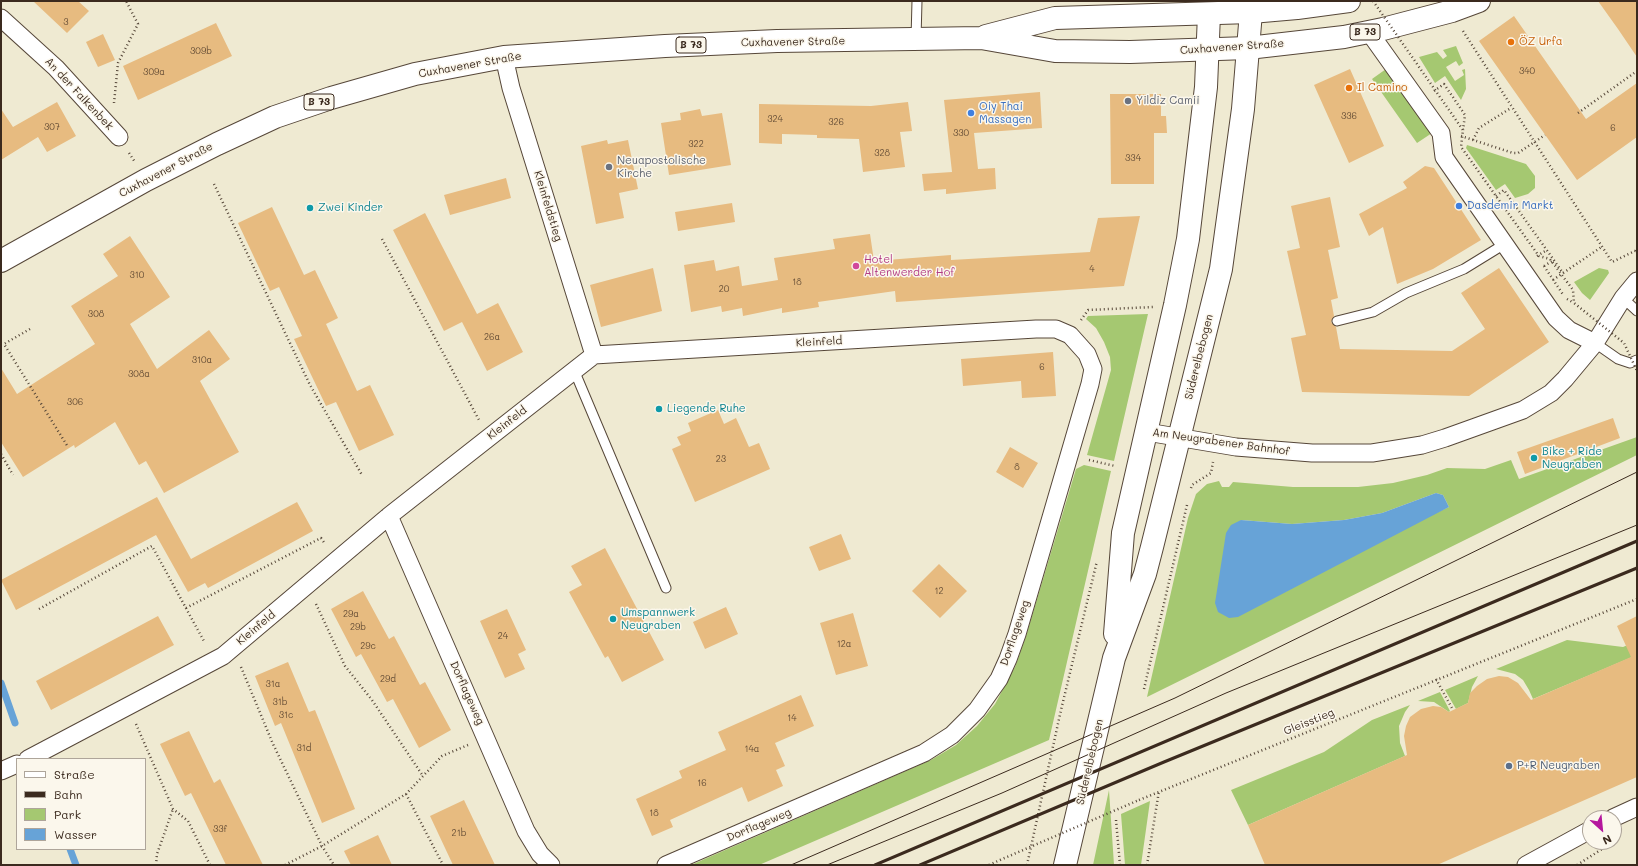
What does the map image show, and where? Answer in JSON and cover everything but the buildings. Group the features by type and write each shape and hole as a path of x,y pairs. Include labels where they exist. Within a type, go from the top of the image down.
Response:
{"main road":[{"name":"Cuxhavener Straße","path":"982,38 1055,18 1252,12 1348,1"},
{"name":"Cuxhavener Straße","path":"1,261 146,180 243,131 331,98 415,74 504,57 702,44 982,38 1054,51 1130,52 1248,48 1369,32 1452,11 1479,1"},
{"name":"Süderelbebogen","path":"1065,865 1114,658 1144,574 1221,269 1241,129 1252,12"},
{"name":"Süderelbebogen","path":"1114,658 1119,565 1123,533 1147,432 1188,239 1204,102 1209,14"}],"street":[{"name":"An der Falkenbek","path":"1,18 56,68 119,137"},
{"path":"1369,32 1441,133 1444,157 1556,318 1569,330 1595,343"},
{"name":"Kleinfeldstieg","path":"504,57 514,96 594,355"},
{"name":"Am Neugrabener Bahnhof","path":"1147,432 1216,444 1264,450 1345,454 1380,452 1422,445 1473,429 1537,402 1565,379 1595,343 1623,298 1637,281"},
{"name":"Kleinfeld","path":"30,758 215,661 233,648 389,516 594,355 1036,328 1056,329 1070,335"},
{"name":"Dorflageweg","path":"666,865 924,753 952,735 978,710 998,679 1010,653 1090,384 1093,369 1087,354 1070,335"},
{"name":"Dorflageweg","path":"389,516 532,842 552,865"},
{"path":"1,771 16,764"},
{"path":"1622,814 1637,807"},
{"path":"1526,865 1582,834"}],"lane":[{"path":"916,39 917,1"},
{"path":"1337,321 1374,312 1406,293 1464,269 1504,245"},
{"path":"1623,298 1637,310"},
{"path":"1595,343 1618,359 1630,363 1637,360"},
{"path":"574,370 666,588"}],"path":[{"path":"114,103 118,63 138,24 126,1"},
{"path":"1373,1 1463,130"},
{"path":"1470,44 1612,262 1635,251 1637,254"},
{"path":"1578,113 1637,71"},
{"path":"1434,91 1444,84 1465,115 1461,147 1539,256 1550,259 1573,290 1574,302 1624,343 1637,371"},
{"path":"1474,140 1479,128 1511,108"},
{"path":"1441,133 1452,134 1474,140 1513,153 1524,151 1546,135"},
{"name":"An der Falkenbek","path":"119,137 146,180"},
{"path":"214,184 310,385 362,475"},
{"path":"1496,196 1504,190 1563,273"},
{"path":"382,239 488,438"},
{"path":"1558,276 1603,246"},
{"path":"1554,260 1544,266 1564,296"},
{"path":"1070,335 1088,310 1147,307"},
{"path":"30,329 4,344 68,447"},
{"path":"1190,493 1192,486 1211,473 1216,444"},
{"path":"1,454 13,475"},
{"path":"1090,460 1109,465"},
{"path":"1144,689 1188,500"},
{"path":"186,608 321,538 336,561"},
{"path":"39,609 152,546 215,661"},
{"path":"1027,865 1061,710 1098,558"},
{"path":"307,585 345,666 372,700 423,776"},
{"name":"Gleisstieg","path":"989,865 1159,790 1637,599"},
{"path":"233,648 273,744 322,846 334,865"},
{"path":"1436,679 1453,710"},
{"path":"128,707 173,809 188,821 210,865"},
{"path":"285,865 322,846 406,794 442,756 486,737"},
{"path":"1147,865 1159,790"},
{"path":"406,794 443,865"},
{"path":"156,865 157,854 173,809"},
{"path":"1116,820 1120,865"},
{"path":"1578,865 1601,850"}],"green space":[{"path":"1456,46 1463,63 1459,66 1456,61 1446,67 1455,81 1464,75 1462,70 1465,69 1466,89 1461,100 1445,76 1435,83 1419,57 1437,52 1443,59 1447,56 1443,50"},
{"path":"1386,69 1432,133 1417,143 1372,79"},
{"path":"1467,145 1526,164 1535,176 1535,188 1528,194 1515,198 1505,184 1496,190 1466,148"},
{"path":"1599,268 1608,270 1609,273 1590,300 1582,293 1574,282"},
{"path":"1148,314 1114,461 1087,455 1111,370 1110,357 1104,342 1096,328 1086,319 1088,316"},
{"path":"1637,437 1637,455 1147,697 1188,518 1196,494 1207,484 1219,481 1222,487 1229,487 1233,482 1293,487 1358,487 1393,483 1427,475 1447,468 1485,469 1511,460 1519,479","holes":["1436,493 1443,495 1449,507 1219,612 1241,520 1292,524 1344,520 1382,513"]},
{"path":"1084,465 1111,471 1049,740 759,865 691,865 931,760 956,745 977,726 995,704 1015,667 1026,636 1076,469"},
{"path":"1567,640 1623,647 1637,641 1637,655 1533,699 1523,680 1515,674 1496,669"},
{"path":"1478,676 1472,687 1468,703 1456,709 1445,690"},
{"path":"1440,692 1450,711 1449,712 1434,702 1418,701"},
{"path":"1410,705 1399,726 1400,743 1405,756 1248,825 1231,790 1324,752 1372,720"},
{"path":"1109,790 1114,865 1093,865"},
{"path":"1150,801 1141,865 1125,865 1121,814"}],"water":[{"path":"1436,493 1443,495 1449,507 1238,617 1229,618 1218,612 1215,603 1226,533 1231,525 1241,520 1292,524 1344,520 1382,513"}],"waterway":[{"path":"1,683 15,723"},
{"path":"70,850 76,865"}],"tram line":[{"path":"791,865 1175,698 1637,472"},
{"path":"827,865 1002,793 1226,693 1637,525"}],"railway":[{"path":"875,865 1637,541"},
{"path":"920,865 1164,762 1637,568"}],"place":[{"name":"ÖZ Urfa","path":"1511,42"},
{"name":"Il Camino","path":"1349,88"},
{"name":"Yildiz Camii","path":"1128,101"},
{"name":"Oiy Thai Massagen","path":"971,113"},
{"name":"Neuapostolische Kirche","path":"609,167"},
{"name":"Dasdemir Markt","path":"1459,206"},
{"name":"Zwei Kinder","path":"310,208"},
{"name":"Hotel Altenwerder Hof","path":"856,266"},
{"name":"Liegende Ruhe","path":"659,409"},
{"name":"Bike + Ride Neugraben","path":"1534,458"},
{"name":"Umspannwerk Neugraben","path":"613,619"},
{"name":"P+R Neugraben","path":"1509,766"}]}
